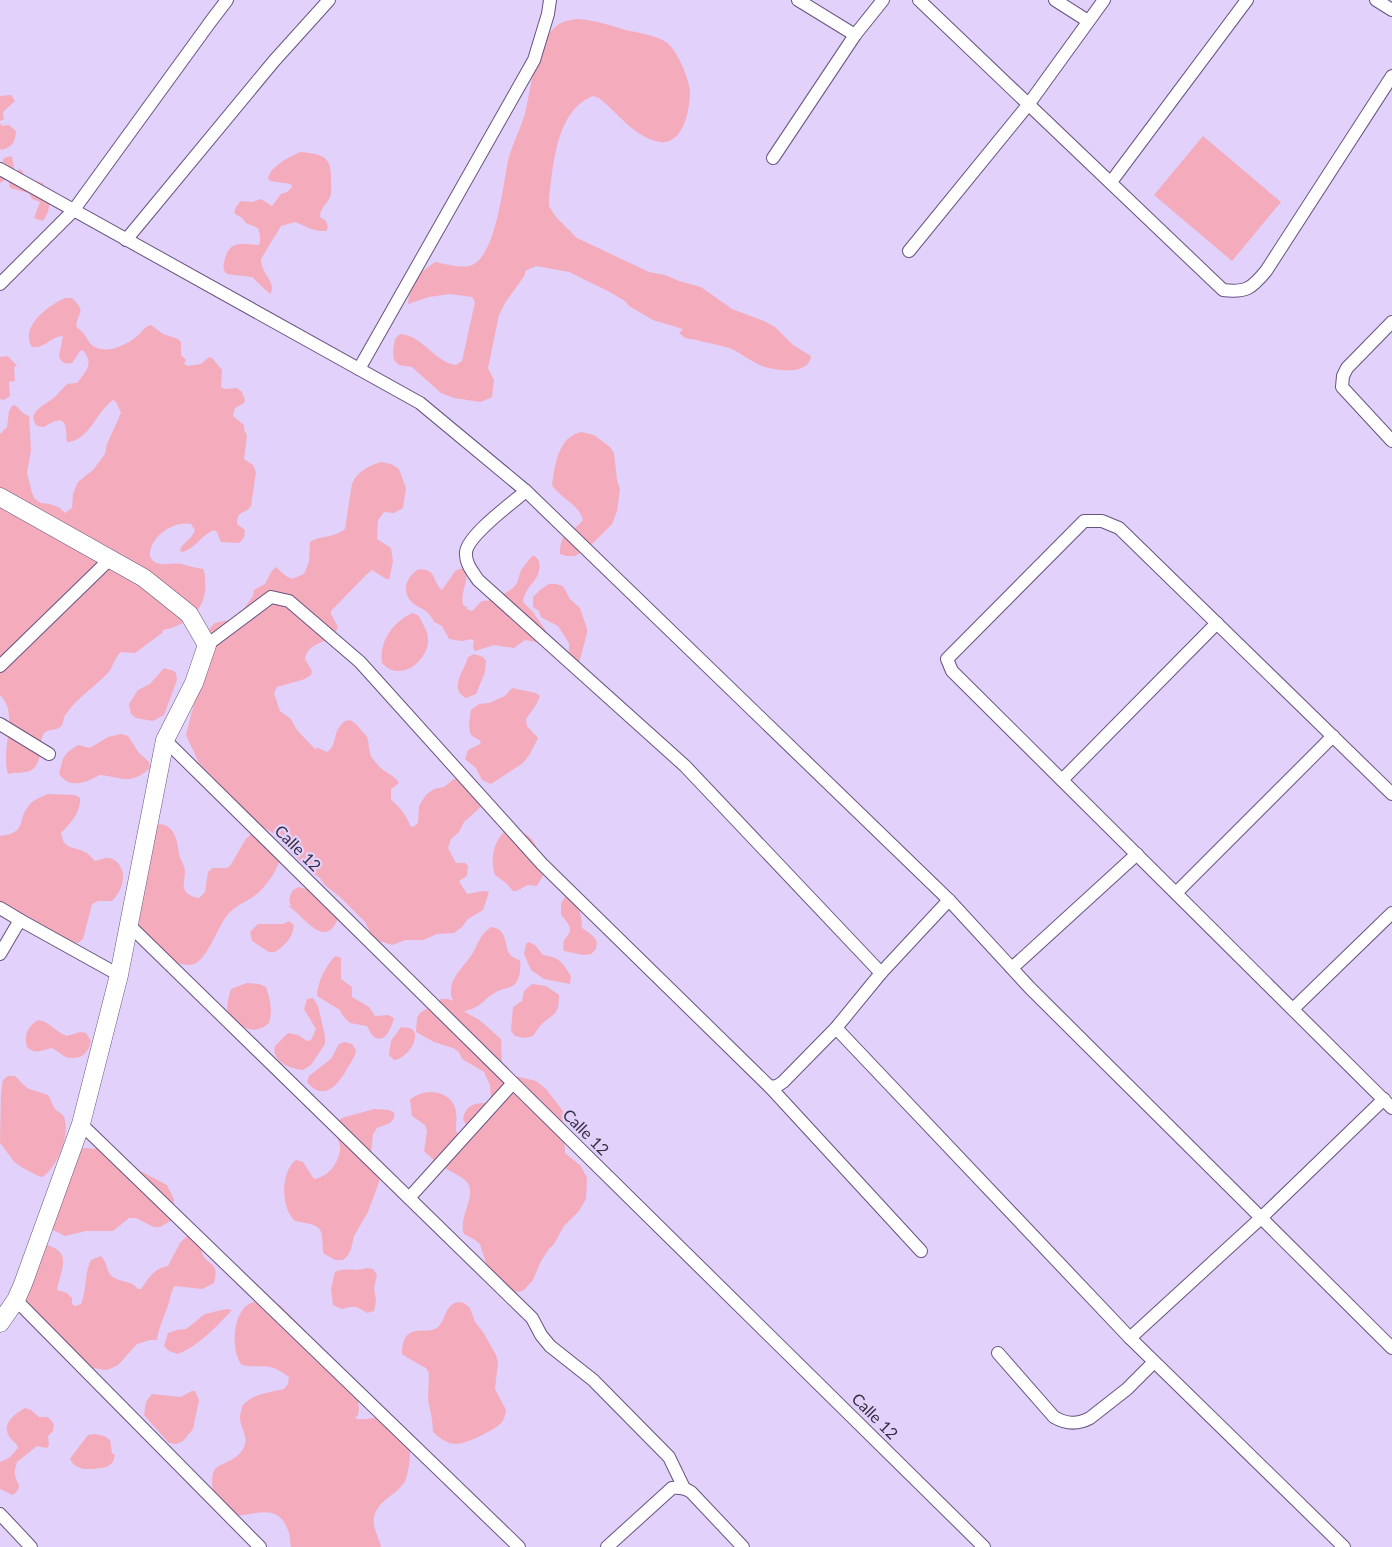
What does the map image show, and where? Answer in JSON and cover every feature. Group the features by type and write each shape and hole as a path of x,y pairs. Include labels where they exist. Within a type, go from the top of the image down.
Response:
{"street":[{"path":"0,284 73,211 227,0"},
{"path":"126,240 274,61 329,0"},
{"path":"359,369 534,60 548,14 550,0"},
{"path":"798,0 855,35"},
{"path":"773,158 855,35 883,0"},
{"path":"919,0 1223,290 1238,292 1253,286 1266,271 1392,76"},
{"path":"1055,0 1088,22"},
{"path":"909,251 1028,105 1104,0"},
{"path":"1111,182 1247,0"},
{"path":"1376,0 1392,10"},
{"path":"0,169 420,403 526,491 949,900 1037,995 1392,1348"},
{"path":"1392,322 1347,368 1343,376 1342,387 1392,442"},
{"path":"526,491 473,537 466,551 468,566 478,580 685,766 881,973"},
{"path":"0,497 144,578 188,614 207,645"},
{"path":"1130,1338 1388,1104 952,671 947,659 1084,521 1102,521 1119,528 1392,794"},
{"path":"0,666 110,559"},
{"path":"0,1323 16,1300 23,1284 81,1124 119,975 165,740 194,682 207,645 271,597 289,601 360,662 542,864 770,1087 921,1251"},
{"path":"1062,780 1217,623"},
{"path":"0,724 49,754"},
{"path":"1176,893 1333,736"},
{"name":"Calle 12","path":"165,740 984,1547"},
{"path":"1012,968 1137,854"},
{"path":"770,1087 778,1086 783,1082 836,1028 881,973 949,900"},
{"path":"0,908 119,975"},
{"path":"1293,1009 1392,913"},
{"path":"0,954 20,920"},
{"path":"129,925 532,1318 541,1335 550,1346 593,1380 669,1457 684,1488"},
{"path":"836,1028 1130,1338 1344,1547"},
{"path":"409,1198 513,1082"},
{"path":"81,1124 519,1547"},
{"path":"16,1300 260,1547"},
{"path":"998,1353 1054,1417 1072,1424 1090,1418 1127,1389 1154,1362"},
{"path":"607,1547 672,1488 684,1488 691,1492 743,1547"},
{"path":"0,1514 31,1547"}],"shaded area":[{"path":"577,19 600,22 650,35 666,42 678,57 685,72 690,99 687,116 680,132 675,138 660,142 643,136 599,98 593,96 581,103 571,113 564,126 555,156 549,206 556,217 577,238 649,272 665,275 701,287 732,309 775,327 793,345 811,356 805,366 792,370 771,368 760,365 726,347 685,338 679,333 683,329 653,320 608,291 569,272 536,266 525,271 525,275 505,303 499,315 488,368 494,380 492,397 481,402 454,398 441,393 412,367 399,365 394,360 395,339 400,334 416,339 448,363 456,365 462,361 475,302 472,297 450,294 429,297 408,304 411,290 419,275 435,262 454,266 472,265 480,259 487,248 493,234 501,202 508,161 525,114 536,63 541,50 554,28 565,21"},
{"path":"11,95 15,101 3,112 4,119 0,121 0,96"},
{"path":"0,123 2,126 9,125 16,131 13,144 2,150 0,149"},
{"path":"1203,136 1281,202 1232,261 1154,195"},
{"path":"300,152 320,155 328,161 330,166 331,195 321,211 320,217 326,221 328,228 326,231 318,231 295,222 281,226 261,259 263,269 272,286 270,294 252,277 227,274 223,268 228,250 232,247 241,244 259,245 260,243 258,228 246,223 234,213 241,201 252,202 261,199 272,206 281,194 287,192 292,187 291,184 270,181 268,178 270,173 281,162"},
{"path":"12,156 14,169 12,174 20,169 23,172 25,187 32,186 34,181 43,183 49,207 43,221 34,218 40,202 32,199 29,193 10,188 11,176 0,183 0,168 4,158"},
{"path":"65,298 72,298 79,306 80,311 76,326 92,345 98,349 104,350 121,346 151,325 163,334 178,339 181,342 181,355 186,360 184,363 187,366 201,364 209,357 212,358 222,370 221,387 224,389 237,388 242,392 245,400 244,403 235,408 233,416 244,425 247,436 244,459 253,465 256,472 251,506 240,514 237,519 237,524 245,530 244,538 239,543 221,542 217,532 214,530 188,550 180,551 195,530 191,524 184,523 163,532 153,543 150,557 153,561 161,564 182,564 203,569 205,590 200,607 195,614 181,624 163,630 162,633 135,653 121,652 107,674 80,698 65,715 63,724 58,728 47,731 43,735 38,761 34,768 25,772 8,774 6,753 9,712 6,703 0,695 0,434 7,427 9,411 12,406 15,405 29,416 31,450 27,473 32,493 35,499 41,503 60,508 65,513 72,508 73,494 78,482 93,470 105,454 107,444 121,413 116,402 113,400 81,437 67,442 63,422 58,421 44,427 37,426 34,421 35,412 56,396 67,384 77,383 88,367 88,359 83,350 80,351 70,364 64,363 61,360 59,356 63,336 37,347 32,347 29,339 29,332 44,311"},
{"path":"8,356 17,366 14,367 15,381 9,382 10,396 4,400 0,399 0,357"},
{"path":"581,432 594,435 610,447 614,453 620,489 617,511 612,524 587,549 575,556 566,556 560,554 562,540 567,533 583,520 578,510 552,485 559,453 567,440"},
{"path":"381,462 391,464 399,469 406,488 403,508 394,513 384,512 378,520 377,539 391,548 393,561 389,579 372,570 366,575 331,611 338,627 333,636 309,650 305,659 312,671 311,675 305,679 277,687 274,693 280,711 291,719 297,730 315,749 318,748 327,752 332,746 341,725 347,720 353,722 367,737 370,754 373,759 380,768 399,783 391,789 391,800 403,812 410,826 413,827 418,823 419,806 426,795 434,789 444,787 454,779 461,779 483,805 464,822 459,832 451,839 448,848 456,863 465,863 468,866 467,876 459,881 467,894 483,891 489,892 483,910 468,919 454,933 437,934 423,940 405,940 392,945 376,940 371,935 366,923 286,847 281,838 257,823 199,763 186,735 196,698 207,633 210,628 215,623 234,619 253,596 254,590 265,584 276,567 292,579 304,574 309,562 310,542 337,534 345,529 354,479 364,470"},
{"path":"532,556 535,556 539,561 539,568 536,578 527,590 523,602 533,612 546,631 545,638 541,643 525,640 514,648 494,645 475,651 472,639 462,641 449,639 442,626 434,622 428,613 413,603 407,596 407,583 419,569 432,573 442,590 456,570 465,568 466,578 462,599 463,605 468,608 465,608 472,611 482,601 495,600 513,588 517,583 521,570"},
{"path":"549,584 563,586 570,599 580,608 587,633 579,663 569,657 569,643 558,626 541,617 539,611 533,607 533,597"},
{"path":"413,613 419,616 427,632 428,642 426,650 417,663 410,668 396,671 382,663 385,640 399,621"},
{"path":"474,654 483,657 486,661 485,672 476,694 466,698 458,689 458,684 468,657"},
{"path":"164,668 174,671 177,680 164,715 153,721 136,718 131,714 129,704 138,690 150,684"},
{"path":"512,688 536,693 540,696 526,719 527,726 538,738 523,763 491,784 482,780 476,768 465,759 468,750 480,744 481,741 470,733 471,710 479,704 489,703 505,696"},
{"path":"121,734 128,736 139,753 149,762 150,768 143,774 131,779 100,775 84,782 74,783 68,782 59,774 64,756 73,748 78,745 90,748 108,737"},
{"path":"48,794 75,795 80,798 77,813 61,833 64,843 81,850 95,861 106,858 113,859 118,863 123,873 121,888 112,901 98,901 92,904 83,939 78,943 70,943 10,911 0,901 0,836 15,832 30,804"},
{"path":"165,825 174,834 185,869 184,888 188,894 197,898 205,892 208,872 213,868 226,868 230,866 246,839 255,830 273,838 278,843 280,849 279,862 267,883 255,895 230,912 206,953 196,963 188,965 180,964 163,954 148,939 138,922 154,826"},
{"path":"507,830 525,834 534,843 544,874 537,886 528,885 513,891 495,875 494,851 502,834"},
{"path":"299,887 310,890 338,918 333,928 327,932 321,932 307,923 288,906 291,906 289,900 292,892"},
{"path":"569,896 580,910 582,928 593,936 597,942 596,949 591,954 583,955 564,951 564,940 569,934 570,927 561,915 561,904 565,897"},
{"path":"289,921 294,925 292,934 285,944 275,952 269,952 252,941 250,932 258,924 283,924"},
{"path":"491,927 498,929 502,933 509,954 513,958 520,960 518,978 512,986 498,991 478,1006 464,1011 478,1019 501,1039 502,1066 510,1075 536,1081 546,1089 563,1111 565,1153 581,1166 587,1178 586,1199 579,1211 564,1226 554,1244 541,1261 533,1280 523,1291 516,1292 494,1281 480,1244 464,1234 463,1221 469,1199 469,1186 466,1181 439,1164 424,1151 427,1132 425,1125 412,1116 410,1100 426,1092 438,1093 449,1098 456,1109 456,1131 460,1137 466,1125 463,1119 468,1108 474,1104 487,1103 491,1098 490,1085 484,1072 462,1059 459,1052 453,1048 434,1042 416,1032 417,1018 420,1013 441,999 453,1001 451,988 455,977 471,956 481,937"},
{"path":"529,942 535,945 543,955 553,957 562,964 571,976 570,984 544,979 531,970 524,954 526,944"},
{"path":"335,956 341,958 341,979 352,987 352,997 369,1007 375,1016 388,1015 394,1018 390,1030 381,1039 373,1036 367,1026 350,1023 340,1010 317,996 323,974"},
{"path":"247,983 266,987 270,1000 271,1014 269,1023 253,1030 241,1025 227,1010 231,989"},
{"path":"532,984 546,986 559,995 558,1008 533,1036 525,1038 515,1036 511,1031 513,1007 522,1001 524,991"},
{"path":"313,998 318,1006 325,1044 311,1065 303,1070 293,1068 279,1060 276,1056 275,1046 288,1033 298,1035 307,1041 311,1040 316,1029 304,1009 307,999"},
{"path":"38,1020 67,1036 80,1032 86,1033 91,1041 88,1050 83,1055 75,1058 66,1057 52,1048 33,1051 27,1047 26,1035 31,1025"},
{"path":"401,1027 413,1030 415,1038 407,1053 403,1057 394,1060 389,1055 391,1041"},
{"path":"345,1042 352,1044 356,1050 355,1055 336,1085 325,1091 313,1088 307,1082 309,1076 331,1059 339,1044"},
{"path":"8,1076 15,1076 27,1088 48,1095 55,1109 64,1117 66,1132 61,1150 53,1166 42,1177 15,1162 0,1143 1,1093 3,1080"},
{"path":"374,1109 394,1112 394,1118 390,1123 377,1128 373,1134 371,1155 379,1174 379,1182 368,1212 354,1236 348,1255 343,1260 335,1260 323,1253 322,1237 319,1228 311,1224 295,1221 290,1215 284,1190 287,1173 296,1160 303,1162 314,1179 324,1176 335,1165 339,1155 340,1146 337,1122 342,1118"},
{"path":"85,1148 98,1149 167,1185 174,1199 172,1220 160,1227 154,1227 136,1218 129,1218 113,1231 86,1231 65,1236 53,1230 49,1224 79,1150"},
{"path":"189,1234 200,1240 204,1257 214,1267 214,1283 202,1289 175,1286 171,1293 157,1340 137,1344 118,1365 112,1368 106,1370 93,1368 76,1356 24,1298 43,1244 59,1251 62,1255 63,1267 57,1290 67,1293 72,1298 72,1304 75,1306 81,1304 83,1299 87,1271 91,1260 101,1256 111,1275 116,1279 141,1289 156,1271 168,1266 180,1243"},
{"path":"373,1269 377,1275 374,1288 376,1301 374,1311 367,1313 356,1307 342,1309 333,1305 331,1289 335,1272"},
{"path":"262,1300 280,1305 304,1330 308,1342 357,1393 359,1409 358,1415 355,1418 385,1420 409,1445 410,1458 404,1483 379,1506 374,1517 375,1529 381,1547 291,1547 288,1530 283,1520 277,1515 265,1512 235,1516 215,1498 212,1482 214,1470 232,1460 244,1447 245,1436 240,1417 242,1406 251,1398 284,1389 288,1384 289,1377 282,1372 266,1366 242,1365 238,1359 235,1336 240,1313 248,1305"},
{"path":"458,1302 464,1303 470,1308 475,1322 496,1355 498,1362 495,1389 506,1410 505,1416 499,1425 474,1439 453,1444 446,1442 433,1432 428,1400 429,1373 426,1368 402,1354 403,1343 411,1332 434,1329 439,1326 448,1309"},
{"path":"226,1309 232,1310 193,1346 178,1354 169,1351 164,1346 168,1333 186,1329 205,1314"},
{"path":"195,1391 199,1400 193,1429 183,1441 176,1444 169,1443 144,1415 146,1402 152,1394 180,1397"},
{"path":"25,1408 31,1410 39,1417 48,1417 54,1424 53,1431 48,1436 49,1445 47,1448 37,1446 17,1462 15,1474 19,1487 13,1495 0,1489 0,1462 9,1458 18,1448 8,1434 7,1425 12,1417"},
{"path":"88,1435 104,1436 110,1440 112,1453 115,1455 113,1462 107,1467 97,1469 81,1468 70,1459"}]}
